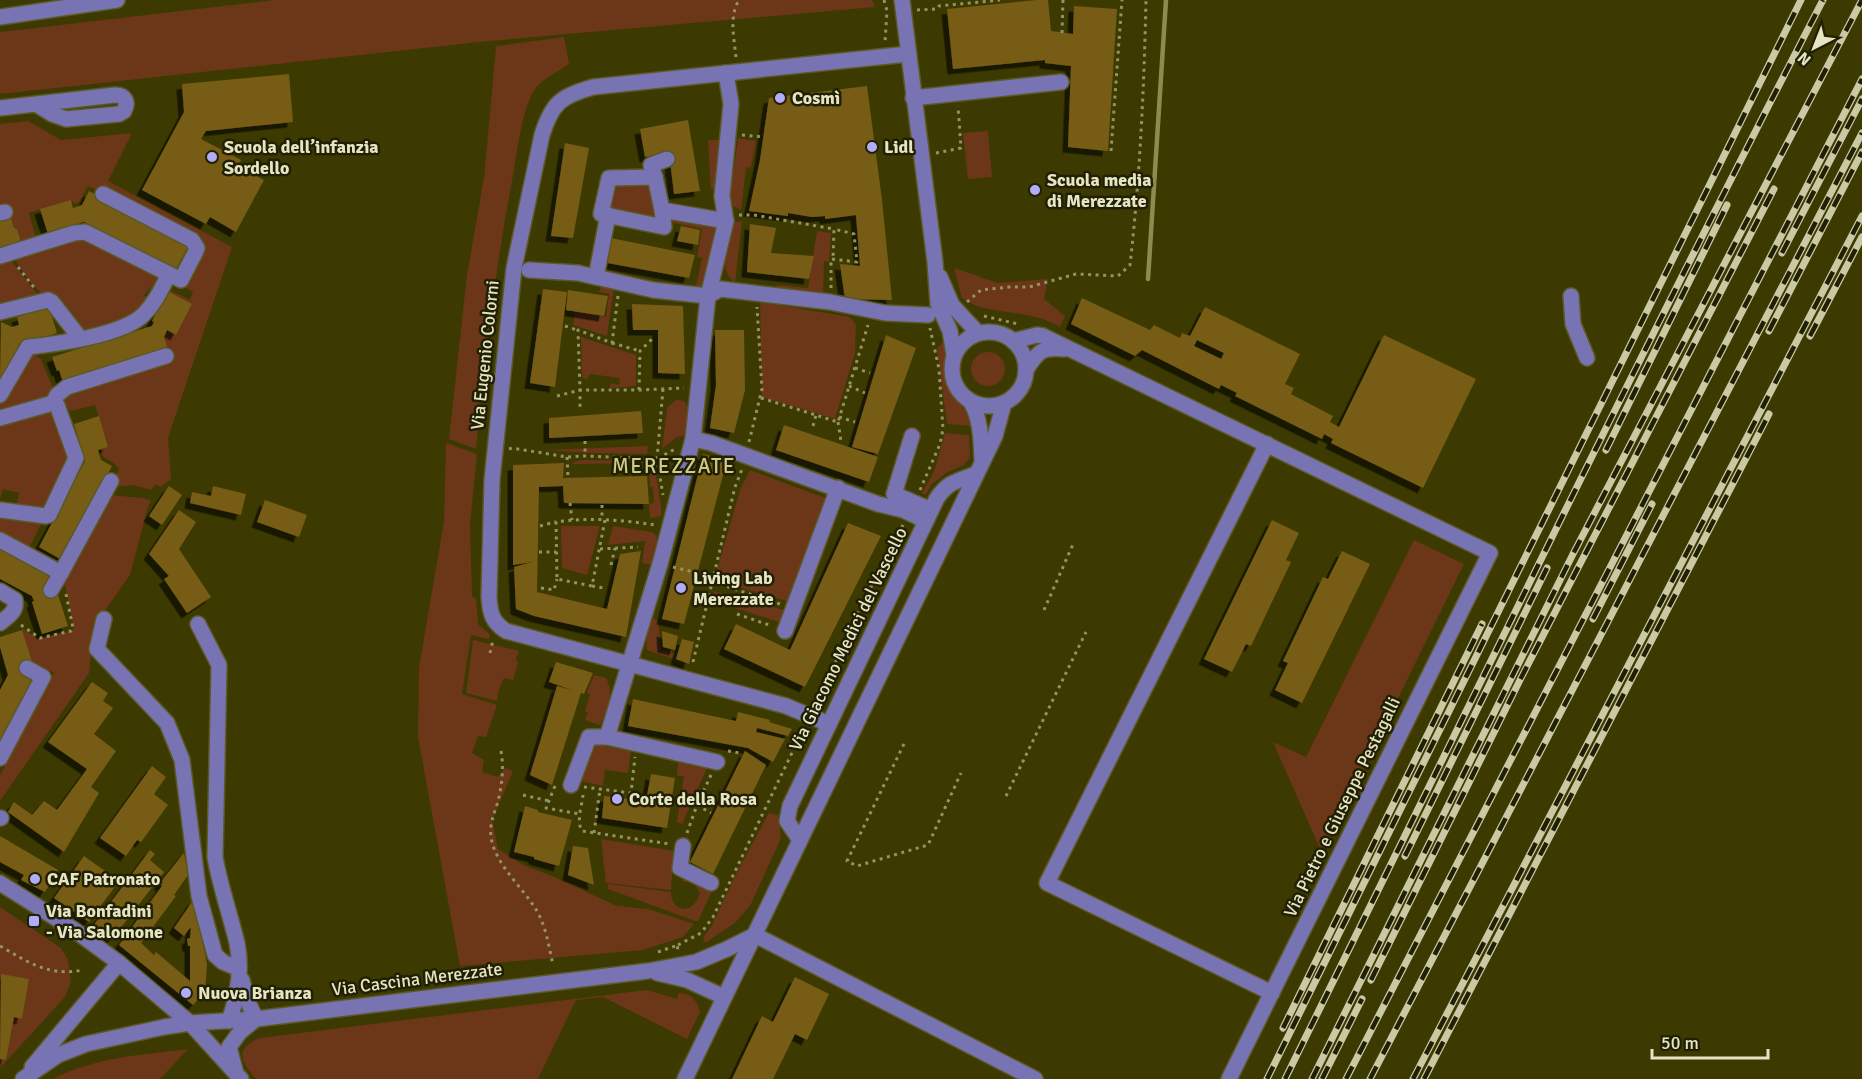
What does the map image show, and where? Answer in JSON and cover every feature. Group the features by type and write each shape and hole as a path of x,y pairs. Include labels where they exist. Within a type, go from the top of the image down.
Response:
{"street":[{"path":"0,17 117,0"},
{"path":"900,2 935,262 938,304 950,331 954,355"},
{"name":"Via Eugenio Colorni","path":"828,724 786,706 506,630 500,627 491,616 489,597 492,480 514,268 542,135 548,116 567,95 593,87 908,54"},
{"path":"607,737 660,564 693,439 708,296 725,218 722,196 731,104 726,73"},
{"path":"913,98 1061,82"},
{"path":"0,108 115,95 121,95 126,102 124,111 119,114 66,119 36,104"},
{"path":"655,177 609,178 601,214 664,227 662,210 655,177 651,165 667,159"},
{"path":"5,254 74,233 85,232 181,280 196,251 192,240 103,194"},
{"path":"662,210 725,218"},
{"path":"596,277 608,215"},
{"path":"935,262 952,305 978,333"},
{"path":"529,270 578,273 652,290 708,296 720,289 830,302 864,310 928,315"},
{"path":"0,395 28,347 106,333 138,320 153,302 168,274"},
{"path":"1571,296 1573,324 1587,358"},
{"path":"0,312 44,301 52,302 80,338"},
{"path":"979,468 980,426 971,402 957,388 953,380 951,366 954,355 963,341 978,333 990,331 1013,341 1023,354 1026,370"},
{"path":"1013,341 1036,335 1043,336 1266,444 1047,883 1272,993"},
{"path":"971,402 988,406 1004,403 1011,399 1021,387 1026,370 1036,356 1049,347 1067,349"},
{"path":"0,418 53,403 57,395 67,387 166,356"},
{"path":"0,510 50,515 76,458 57,405 53,403"},
{"path":"685,1079 995,436 1004,403"},
{"path":"912,436 894,494 912,508 928,516"},
{"path":"693,439 711,443 838,488 912,508"},
{"name":"Via Pietro e Giuseppe Pestagalli","path":"1229,1079 1490,553 1266,444"},
{"name":"Via Giacomo Medici del Vascello","path":"800,840 787,821 788,812 928,516 937,498 947,486 979,468"},
{"path":"51,590 111,481"},
{"path":"785,631 838,488"},
{"path":"0,540 60,574"},
{"path":"0,591 15,600 15,610 4,619"},
{"path":"104,619 97,648 167,723 182,760 199,896 214,955 239,969"},
{"path":"198,624 219,665 215,857 237,944 239,969 248,1002 256,1019 240,1032 229,1047 238,1076"},
{"path":"0,758 44,677 27,669"},
{"path":"578,786 589,737 607,737 717,762"},
{"path":"683,846 680,868 711,883"},
{"path":"0,883 74,930 118,963 190,1023 238,1076"},
{"path":"755,935 1035,1079"},
{"name":"Via Cascina Merezzate","path":"23,1079 58,1055 86,1044 164,1027 256,1019 648,971 696,962 755,935"},
{"path":"23,1079 118,963"},
{"path":"229,1021 235,1003 239,969"},
{"path":"648,971 687,980 724,997"}],"path":[{"path":"733,27 734,8 739,0"},
{"path":"916,10 1000,0"},
{"path":"1062,33 1063,0"},
{"path":"1111,151 1122,0"},
{"path":"965,305 981,290 1009,286 1029,287 1076,274 1118,276 1130,265 1144,90 1146,0"},
{"path":"937,152 961,148 957,92"},
{"path":"728,134 764,136"},
{"path":"725,218 754,215 854,234 857,262 833,259"},
{"path":"830,302 834,229"},
{"path":"5,254 44,301"},
{"path":"612,343 620,282"},
{"path":"693,662 735,487 761,398 756,294"},
{"path":"841,441 839,417 869,322 864,310"},
{"path":"976,314 1023,325"},
{"path":"565,326 640,351"},
{"path":"578,330 580,409"},
{"path":"639,390 640,351 654,337"},
{"path":"855,368 870,373"},
{"path":"849,386 865,393"},
{"path":"557,396 580,390 698,387"},
{"path":"663,389 657,459 663,496"},
{"path":"678,945 701,933 713,917 857,614 912,508 940,444 943,429 940,397"},
{"path":"761,398 838,422"},
{"path":"813,426 816,415"},
{"path":"839,417 855,423"},
{"path":"507,449 567,457 657,459 693,439"},
{"path":"585,441 585,456"},
{"path":"567,457 568,478"},
{"path":"570,503 572,520"},
{"path":"592,586 604,520 602,506"},
{"path":"540,526 572,520 604,520 632,521 669,527"},
{"path":"541,588 554,590 557,579 556,522"},
{"path":"1044,610 1074,542"},
{"path":"600,549 638,547"},
{"path":"611,565 615,548"},
{"path":"538,552 556,552"},
{"path":"660,564 714,577"},
{"path":"4,619 40,638 71,631 73,628 60,574"},
{"path":"557,579 604,588"},
{"path":"713,582 794,608"},
{"path":"738,614 785,631"},
{"path":"1006,796 1086,632"},
{"path":"490,653 495,637"},
{"path":"580,814 546,808 557,783 630,793 636,744"},
{"path":"904,744 847,861 857,866 928,845 961,773"},
{"path":"501,751 503,764 498,801 490,822 492,842 500,861 538,913 553,965"},
{"path":"578,786 582,831 683,846 697,805 717,762"},
{"path":"594,833 600,789"},
{"path":"523,795 549,801"},
{"path":"697,805 711,813"},
{"path":"0,946 50,971 70,973 83,970"}],"shaded area":[{"path":"275,0 872,0 875,7 489,41 0,94 0,32"},
{"path":"564,37 569,64 542,81 534,90 521,126 496,281 476,449 449,439 467,275 484,178 496,46"},
{"path":"28,121 61,140 132,133 108,181 232,247 168,438 171,479 161,487 155,484 152,490 132,485 113,487 119,469 103,457 100,450 108,447 95,405 71,411 63,406 62,399 67,392 170,363 170,352 164,337 167,330 176,334 192,304 167,292 168,289 190,300 193,292 183,286 205,244 104,190 101,192 88,186 79,202 75,204 71,200 29,213 35,235 33,241 21,242 4,205 0,206 0,124"},
{"path":"988,131 992,177 968,179 963,133"},
{"path":"738,138 756,141 751,167 746,168 741,210 733,206 730,196"},
{"path":"708,140 719,140 716,189 711,189"},
{"path":"650,180 657,220 609,209 610,182"},
{"path":"668,215 714,222 717,230 704,287 696,292 614,277 607,272 695,290 702,258 697,257 702,229 669,222"},
{"path":"742,221 735,283 726,270 725,256 730,226 734,222"},
{"path":"817,231 831,233 829,262 824,261 823,297 776,291 777,285 808,288"},
{"path":"76,237 85,238 158,276 144,295 151,302 135,317 89,330 82,328 35,287 14,257"},
{"path":"9,258 39,296 0,306 0,260"},
{"path":"954,268 998,283 1048,279 1044,299 1065,316 1060,327 1031,316 980,307 962,298"},
{"path":"603,283 614,287 607,336 573,325 575,311 606,317 609,294 599,292"},
{"path":"760,302 850,317 856,325 855,353 835,419 762,397"},
{"path":"581,337 636,355 636,386 610,388 611,383 619,385 620,378 590,374 587,379 582,378"},
{"path":"947,339 945,376 949,388 967,412 972,426 947,424 937,348"},
{"path":"988,352 1000,357 1005,369 1000,381 988,386 976,381 971,369 976,357"},
{"path":"31,353 41,359 54,391 52,394 0,413 0,403 26,354"},
{"path":"676,400 684,401 688,408 685,436 677,437 662,449 667,408"},
{"path":"51,411 58,418 68,459 49,510 16,508 19,493 3,489 0,499 0,423"},
{"path":"945,433 969,435 970,457 964,465 946,473 931,485 926,495 922,493 934,472"},
{"path":"446,443 477,454 470,525 472,596 476,599 478,624 490,635 489,639 471,635 462,694 497,705 486,737 478,736 472,753 484,760 482,772 498,777 505,768 513,771 492,820 498,849 525,866 617,906 648,909 694,924 683,937 643,950 460,966 418,737 419,667 444,522"},
{"path":"648,446 647,454 547,450"},
{"path":"583,460 653,463 662,514 659,517 650,518 649,504 654,503 653,487 650,487 649,463 572,464"},
{"path":"750,470 828,499 790,602 714,580 740,490"},
{"path":"109,495 144,498 151,501 130,575 94,626 89,673 0,801 0,775 54,673 32,661 22,630 38,639 74,629 64,580"},
{"path":"0,515 30,519 41,524 28,550 0,535"},
{"path":"561,526 600,526 587,575 562,568"},
{"path":"613,526 652,532 657,536 652,565 642,563 645,541 608,545"},
{"path":"1414,540 1464,564 1322,853 1273,742 1306,757"},
{"path":"714,591 784,610 779,622 713,601"},
{"path":"654,618 658,621 661,650 676,654 674,659 647,650 646,642"},
{"path":"473,640 519,651 513,680 504,678 497,701 466,693"},
{"path":"594,675 606,678 610,691 608,707 600,725 585,720 590,695 587,692"},
{"path":"594,744 631,751 628,773 605,770 603,786 581,781"},
{"path":"678,762 707,768 682,824 677,822 684,776 677,776"},
{"path":"769,813 778,815 781,838 751,904 736,922 705,943 703,938 712,925"},
{"path":"601,839 674,851 671,890 606,883"},
{"path":"684,876 712,891 698,921 608,889 608,884 671,892 675,904 684,909 693,905 700,893 694,884 682,881"},
{"path":"0,907 61,948 68,960 71,982 65,997 0,1068 0,1059 6,1060 14,1017 22,1018 29,979 1,975 0,982"},
{"path":"647,990 677,999 679,993 683,993 695,1001 700,1012 687,1039 603,997 576,1000 538,1079 256,1079 246,1067 242,1056 243,1051 251,1042 260,1038"},
{"path":"188,1049 160,1079 53,1079 102,1061"}],"building":[{"path":"1048,0 1051,31 1073,34 1074,6 1117,9 1108,151 1068,147 1071,66 1045,63 1045,60 953,69 947,9"},
{"path":"289,74 293,122 206,131 201,139 241,160 238,166 264,180 236,232 210,217 206,224 142,190 184,112 182,84"},
{"path":"867,86 892,300 845,299 840,264 860,266 856,215 825,219 825,216 812,217 788,213 788,216 749,211 760,160 769,98"},
{"path":"688,120 700,191 674,194 669,152 645,157 640,129"},
{"path":"565,143 589,148 573,238 551,236"},
{"path":"89,191 189,245 175,271 84,222 48,234 40,209 71,200 73,208 82,205"},
{"path":"11,218 21,242 0,249 0,221"},
{"path":"750,224 776,228 771,253 814,256 809,279 747,272"},
{"path":"681,226 700,230 698,245 677,241"},
{"path":"606,237 695,255 689,278 602,262"},
{"path":"543,289 567,292 555,387 530,383"},
{"path":"568,290 608,296 604,316 566,310"},
{"path":"167,291 192,304 176,335 167,330 164,337 168,349 63,382 52,357 152,326 154,322 152,321"},
{"path":"1082,298 1150,330 1154,325 1180,338 1182,333 1190,336 1205,307 1300,354 1285,384 1294,388 1291,394 1333,416 1330,422 1339,427 1384,335 1476,379 1423,488 1331,443 1333,439 1324,434 1322,439 1235,396 1237,393 1221,385 1219,389 1142,350 1135,356 1071,324","holes":["1197,340 1224,353 1221,359 1194,346"]},
{"path":"632,304 683,306 685,374 658,373 658,330 633,330"},
{"path":"49,307 57,333 20,343 0,380 1,322 12,327 19,325 17,317"},
{"path":"715,330 744,330 745,390 734,433 710,428 716,385"},
{"path":"886,335 916,348 878,454 852,447"},
{"path":"641,411 643,433 549,438 549,418"},
{"path":"99,416 108,447 98,450 101,460 112,466 62,560 39,547 85,461 74,424"},
{"path":"784,425 878,457 869,482 776,450"},
{"path":"703,454 727,460 684,624 662,619"},
{"path":"564,463 563,478 647,476 649,504 564,503 563,486 539,487 537,592 607,609 620,554 641,551 626,637 534,616 516,609 514,567 532,562 513,565 513,465"},
{"path":"169,486 182,495 162,525 149,516"},
{"path":"213,486 246,494 241,515 190,503 192,492 211,496"},
{"path":"265,500 307,515 299,537 257,522"},
{"path":"179,510 196,522 179,549 211,597 187,613 164,579 169,576 149,554"},
{"path":"1272,520 1299,533 1286,560 1291,562 1251,646 1246,644 1232,672 1204,659"},
{"path":"848,523 881,536 805,687 724,649 736,624 790,650"},
{"path":"0,549 52,576 68,626 42,634 32,596 0,579"},
{"path":"1342,551 1370,564 1302,703 1275,690 1288,663 1283,661 1323,577 1328,579"},
{"path":"22,630 32,661 22,664 36,680 0,747 0,690 8,675 0,647 0,637"},
{"path":"662,631 678,636 675,650 663,647"},
{"path":"682,639 694,642 689,664 676,659"},
{"path":"556,662 593,673 584,694 581,693 552,785 530,775 557,686 572,690 549,682"},
{"path":"92,682 108,693 103,701 113,708 94,734 116,751 91,787 99,793 64,852 8,812 14,802 32,815 44,801 57,810 87,769 48,742"},
{"path":"633,699 736,721 738,712 770,720 769,722 792,729 788,736 757,728 756,732 785,739 773,762 748,748 628,726"},
{"path":"745,751 766,765 713,874 690,862"},
{"path":"152,766 166,777 154,794 168,805 141,842 137,840 126,856 100,838"},
{"name":"Corte della Rosa","path":"651,774 675,778 667,828 602,818 604,796 646,801"},
{"path":"525,806 538,810 538,812 572,820 559,866 514,852"},
{"path":"0,836 58,870 45,892 21,880 24,875 0,862"},
{"path":"573,846 588,848 594,885 568,875"},
{"path":"150,850 155,854 150,860 164,872 112,939 93,926"},
{"path":"184,853 188,875 174,895 176,896 141,943 154,955 156,952 190,981 190,946 188,946 187,939 190,938 191,928 184,936 174,928 194,899 207,964 205,992 193,1005 119,945 162,886 159,884"},
{"path":"84,856 119,881 89,922 54,898"},
{"path":"1,974 29,979 22,1019 14,1017 6,1060 0,1059"},
{"path":"795,977 829,994 807,1040 795,1034 773,1079 732,1079 762,1016 773,1022"}],"waterway":[{"path":"1148,279 1166,0"}],"railway":[{"path":"1267,1079 1801,0"},
{"path":"1285,1079 1618,403 1823,0"},
{"path":"1312,1079 1573,554 1862,0"},
{"path":"1346,1079 1862,79"},
{"path":"1782,253 1862,99"},
{"path":"1370,1079 1862,133"},
{"path":"1769,331 1862,152"},
{"path":"1371,980 1521,678 1774,189"},
{"path":"1606,450 1727,205"},
{"path":"1413,1079 1862,216"},
{"path":"1810,336 1862,237"},
{"path":"1424,1079 1769,414"},
{"path":"1593,619 1652,504"},
{"path":"1405,856 1547,568"},
{"path":"1283,1028 1482,624"},
{"path":"1322,1079 1362,999"}],"place":[{"name":"Cosmì","path":"780,98"},
{"name":"Lidl","path":"872,147"},
{"name":"Scuola dell’infanzia Sordello","path":"212,157"},
{"name":"Scuola media di Merezzate","path":"1035,190"},
{"name":"Living Lab Merezzate","path":"681,588"},
{"name":"Corte della Rosa","path":"617,799"},
{"name":"CAF Patronato","path":"35,879"},
{"name":"Via Bonfadini - Via Salomone","path":"34,921"},
{"name":"Nuova Brianza","path":"186,993"}],"district":[{"name":"MEREZZATE","path":"674,466"}]}
